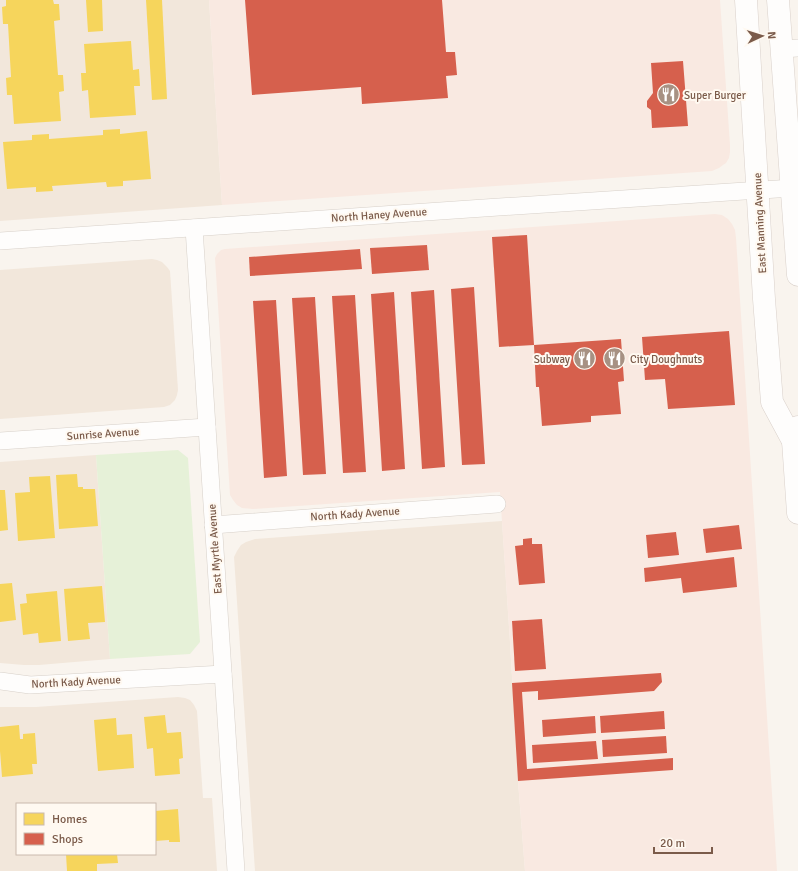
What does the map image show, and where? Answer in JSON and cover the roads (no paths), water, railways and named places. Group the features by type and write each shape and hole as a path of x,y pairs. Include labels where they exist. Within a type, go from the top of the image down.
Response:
{"main road":[{"name":"East Manning Avenue","path":"746,0 764,299 772,402 796,433 798,513"},
{"path":"778,0 790,49 792,188 798,275"}],"street":[{"name":"North Haney Avenue","path":"0,241 792,188"},
{"name":"East Myrtle Avenue","path":"194,228 236,871"},
{"name":"Sunrise Avenue","path":"0,441 207,428"},
{"name":"North Kady Avenue","path":"213,525 497,504"},
{"name":"North Kady Avenue","path":"0,681 30,685 223,674"}],"place":[{"name":"Super Burger","path":"669,95"},
{"name":"Subway","path":"585,359"},
{"name":"City Doughnuts","path":"615,359"}]}
